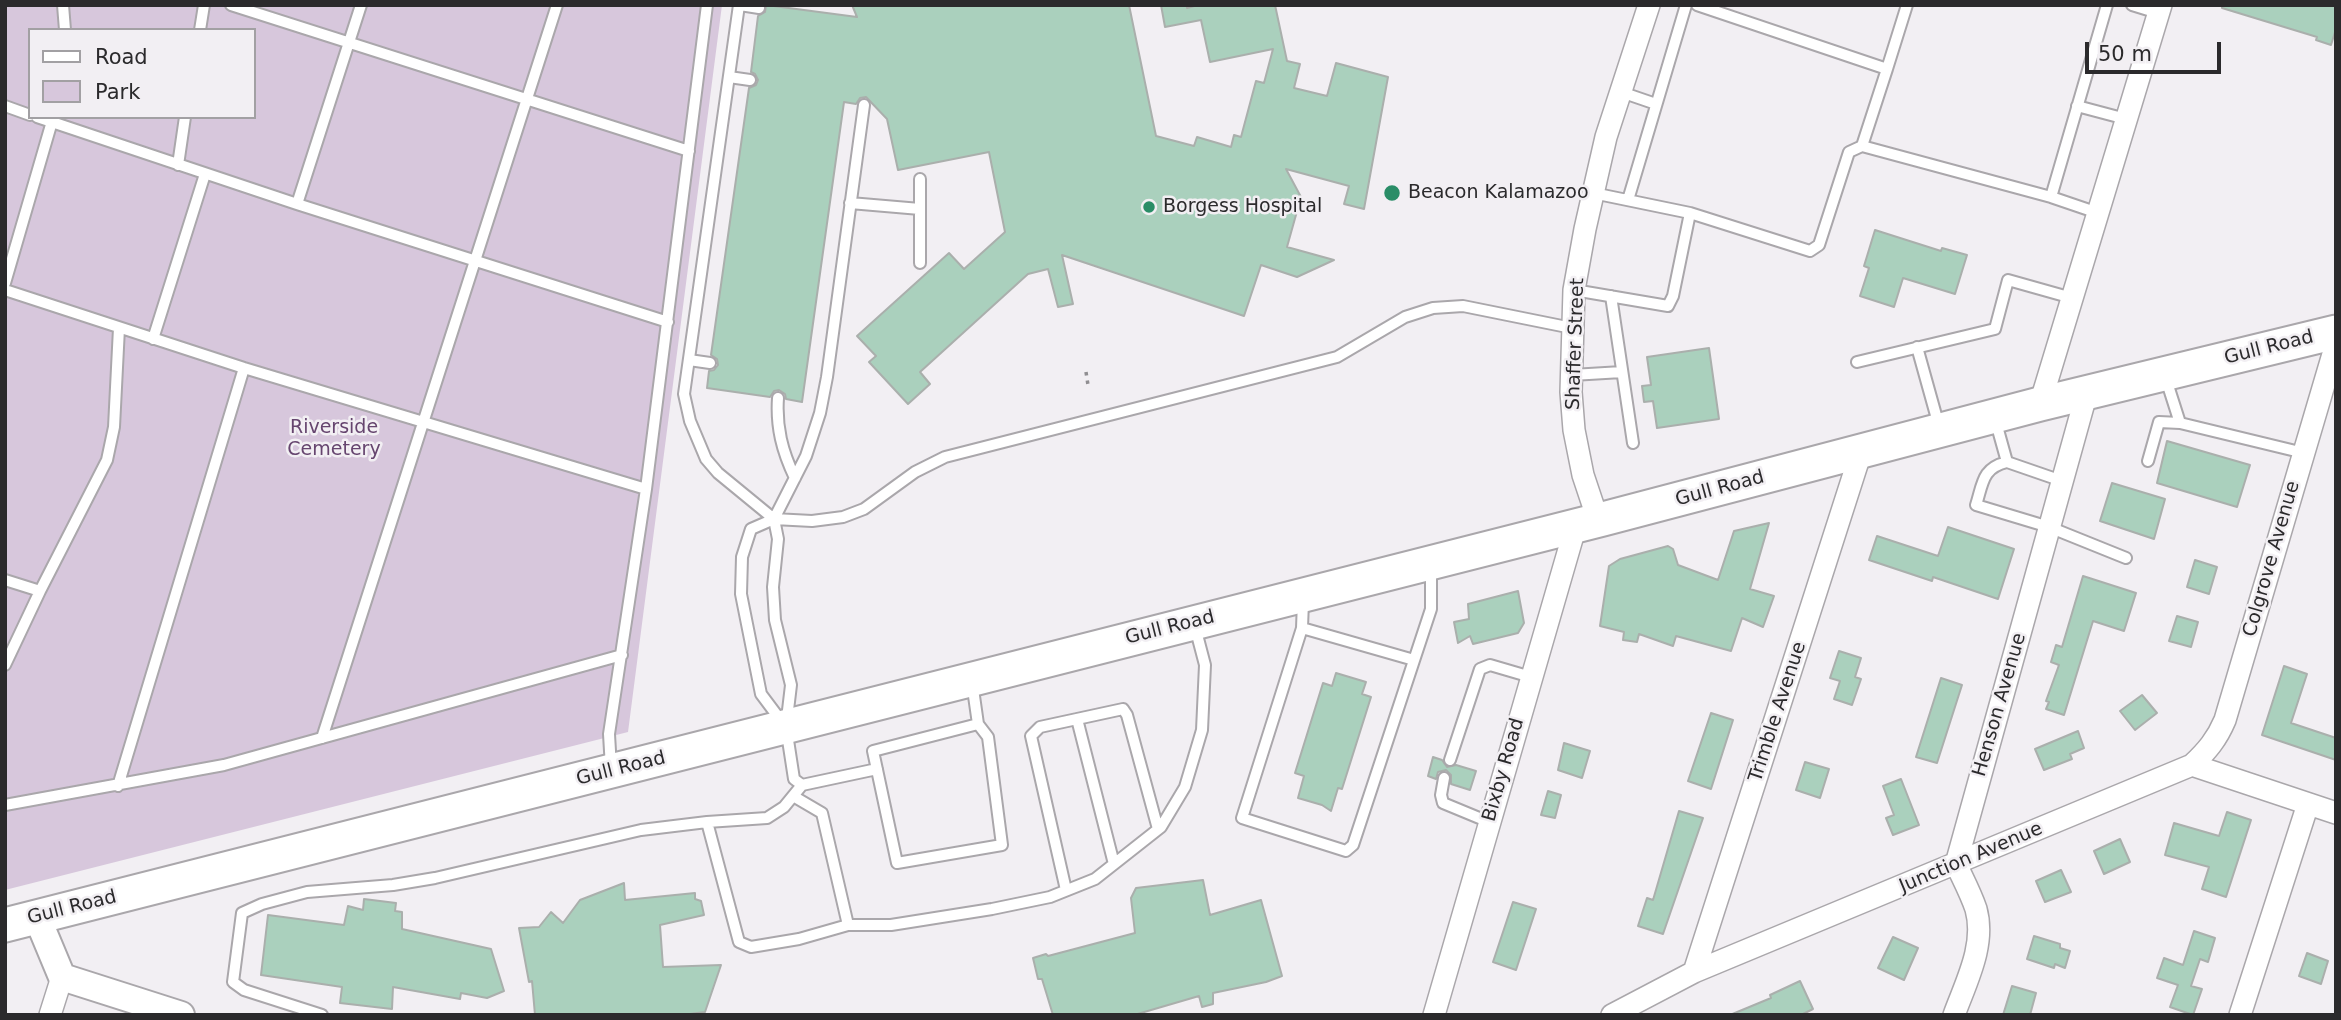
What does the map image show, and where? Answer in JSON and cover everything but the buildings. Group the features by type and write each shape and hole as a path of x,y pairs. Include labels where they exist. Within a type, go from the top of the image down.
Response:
{"main road":[{"name":"Gull Road","path":"5,925 1587,523 2087,392 2336,332"}],"street":[{"name":"Shaffer Street","path":"1587,523 1583,475 1574,430 1574,290 1606,138 1649,5"},
{"path":"2040,404 2159,9"},
{"name":"Colgrove Avenue","path":"2192,765 2217,738 2225,720 2336,344"},
{"name":"Henson Avenue","path":"1956,864 2087,392"},
{"name":"Trimble Avenue","path":"1694,972 1861,452"},
{"name":"Bixby Road","path":"1434,1015 1531,677 1587,523"},
{"path":"2192,765 2336,813"},
{"name":"Junction Avenue","path":"1612,1015 1694,972 2192,765"},
{"path":"2239,1015 2308,804"},
{"path":"1954,1015 1976,953 1979,935 1976,909 1956,864"},
{"path":"37,917 62,977 50,1015"},
{"path":"62,977 181,1015"}],"lane":[{"path":"63,5 65,28"},
{"path":"200,28 204,5"},
{"path":"231,5 689,150"},
{"path":"297,204 361,5"},
{"path":"322,738 556,5"},
{"path":"611,771 609,734 646,489 707,5"},
{"path":"760,8 740,5 684,394 690,421 706,459 718,473 774,519"},
{"path":"1628,200 1686,5"},
{"path":"1697,5 1887,69"},
{"path":"1862,146 1907,5"},
{"path":"2050,197 2107,5"},
{"path":"2132,5 2159,9"},
{"path":"729,77 750,80"},
{"path":"1621,92 1656,104"},
{"path":"802,785 794,779 786,727 791,685 775,620 773,587 778,539 774,519 806,456 820,413 864,105"},
{"path":"2077,106 2126,119"},
{"path":"5,107 28,114"},
{"path":"178,164 185,119"},
{"path":"5,283 53,120 205,174 668,322"},
{"path":"1593,193 1690,213 1811,251 1819,245 1849,152 1862,146 2050,197 2098,213"},
{"path":"153,339 205,174"},
{"path":"920,179 920,262"},
{"path":"850,203 920,209"},
{"path":"1574,290 1668,306 1673,296 1690,213"},
{"path":"1857,362 1995,329 2008,280 2072,298"},
{"path":"5,290 244,368 646,489"},
{"path":"1611,296 1633,443"},
{"path":"786,727 761,694 741,594 741,556 751,529 774,519 812,521 843,517 864,509 915,472 945,457 1336,357 1405,317 1433,308 1462,306 1572,328"},
{"path":"5,665 107,460 114,427 119,328"},
{"path":"1917,347 1941,431"},
{"path":"689,360 710,363"},
{"path":"118,786 244,368"},
{"path":"1572,376 1622,372"},
{"path":"2164,373 2180,423"},
{"path":"778,398 777,419 784,454 795,478"},
{"path":"1994,416 2007,462"},
{"path":"2148,461 2159,422 2180,423 2304,453"},
{"path":"2062,481 2007,462 1993,465 1987,471 1976,505 2049,527 2126,558"},
{"path":"1304,594 1302,628 1242,818 1346,851 1353,845 1431,609 1431,562"},
{"path":"5,580 40,591"},
{"path":"708,821 739,942 751,947 799,939 848,925 891,925 992,909 1050,897 1095,879 1158,829 1185,787 1202,730 1205,666 1194,622"},
{"path":"1302,628 1414,660"},
{"path":"5,805 224,765 622,654"},
{"path":"1450,760 1480,669 1490,665 1531,677"},
{"path":"971,680 978,724 988,737 1002,845 897,863 873,751 978,724"},
{"path":"1066,890 1031,736 1040,727 1123,709 1127,715 1158,829"},
{"path":"1077,719 1114,864"},
{"path":"322,1015 244,990 233,982 242,913 262,904 307,892 393,885 435,878 641,830 708,821 767,818 784,807 802,785 877,769"},
{"path":"1444,778 1441,795 1443,803 1489,822"},
{"path":"793,796 822,813 848,925"}],"path":[{"path":"1086,372 1088,384"}],"green space":[{"name":"Riverside Cemetery","path":"5,5 722,5 628,732 5,890"}],"place":[{"name":"Beacon Kalamazoo","path":"1392,193"},
{"name":"Borgess Hospital","path":"1149,207"}]}
